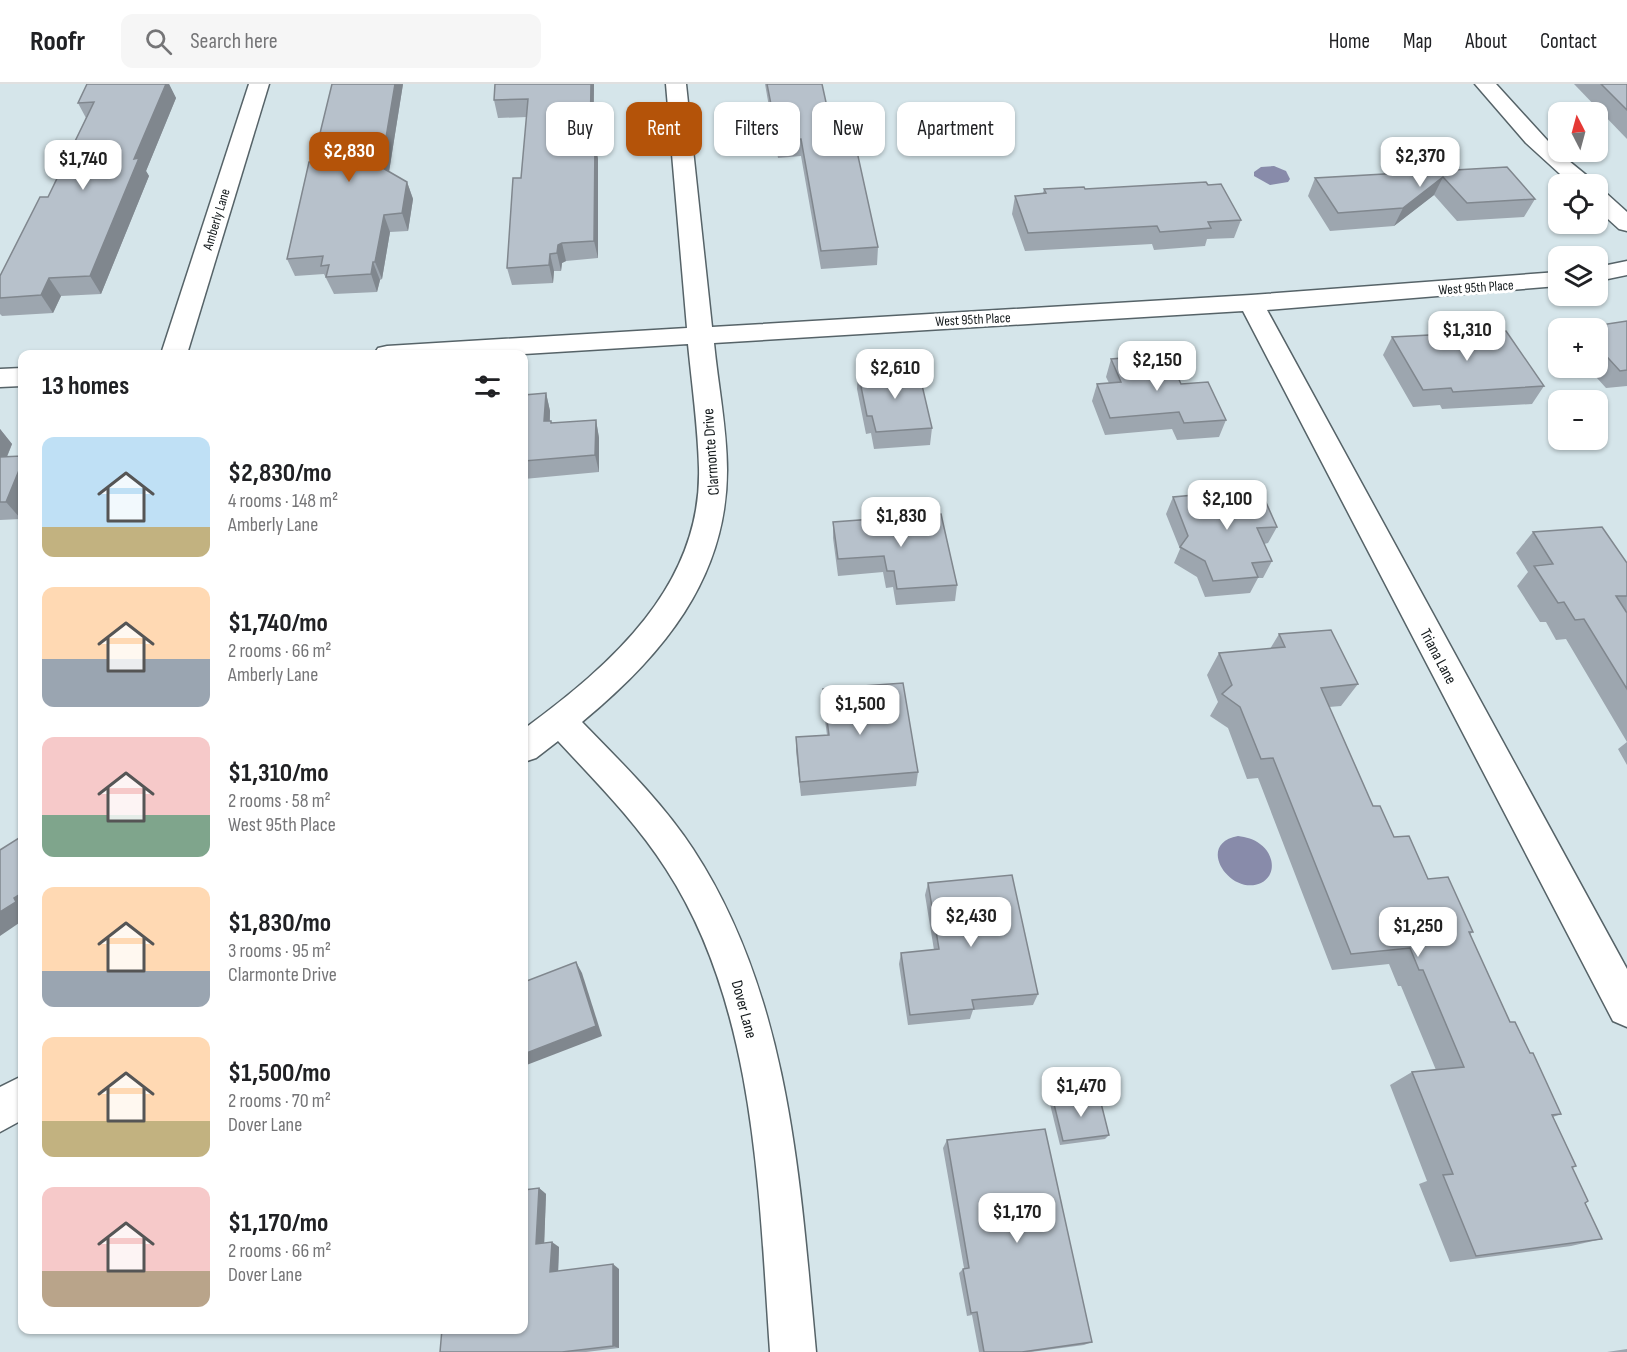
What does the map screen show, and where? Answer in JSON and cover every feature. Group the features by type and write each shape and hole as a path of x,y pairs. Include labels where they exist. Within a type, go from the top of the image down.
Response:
{"street":[{"name":"Amberly Lane","path":"175,350 258,84"},
{"name":"Clarmonte Drive","path":"528,745 602,687 635,656 660,627 680,597 697,561 709,527 714,499 676,84"},
{"path":"1485,84 1534,138 1572,174"},
{"path":"1608,207 1627,224"},
{"path":"1608,272 1627,268"},
{"name":"West 95th Place","path":"450,350 1251,303 1548,280"},
{"name":"Triana Lane","path":"1251,303 1627,1008"},
{"path":"0,378 18,377"},
{"name":"Dover Lane","path":"560,721 666,839 693,879 735,971 754,1036 767,1107 779,1196 793,1352"},
{"path":"0,1112 18,1099"}],"water":[{"path":"1274,166 1286,171 1290,179 1288,182 1270,185 1254,176 1254,172 1261,167"},
{"path":"1238,836 1255,841 1271,858 1270,874 1261,883 1250,885 1239,883 1222,868 1218,858 1219,849 1225,841"}],"building":[{"path":"87,84 166,84 134,159 139,158 90,276 49,278 41,295 0,298 0,276 40,197 48,197 94,102 78,103"},
{"path":"332,84 395,84 381,167 407,182 402,213 384,215 371,274 326,277 329,265 321,266 323,256 287,259 309,162 313,162"},
{"path":"495,84 591,84 591,102 546,102 546,156 595,156 594,241 558,245 557,253 550,254 549,265 507,268 513,178 521,178 528,99 494,100"},
{"path":"767,84 822,84 826,102 812,102 812,156 858,156 878,247 821,251 800,139 800,102 771,102"},
{"path":"1601,84 1627,84 1627,110"},
{"path":"1507,167 1535,199 1467,203 1443,177 1403,208 1338,213 1315,178"},
{"path":"1206,182 1208,185 1221,184 1241,220 1208,222 1211,228 1160,232 1157,226 1028,233 1015,196 1046,193 1044,189"},
{"path":"1627,321 1627,370 1620,371 1608,358 1608,324"},
{"path":"1506,331 1544,386 1453,392 1451,388 1423,390 1392,337"},
{"path":"1160,355 1165,367 1173,366 1181,384 1208,382 1226,420 1184,423 1179,412 1110,418 1097,384 1121,382 1111,359"},
{"path":"918,368 932,428 876,432 872,416 867,416 858,372"},
{"path":"546,393 544,421 551,421 551,423 596,420 595,455 528,461 528,395"},
{"path":"18,456 18,473 6,502 0,502 0,457"},
{"path":"1260,489 1277,527 1257,528 1272,561 1252,563 1258,577 1213,581 1205,561 1180,547 1188,536 1173,497"},
{"path":"941,514 957,585 897,589 894,571 887,571 884,556 838,559 833,522"},
{"path":"1602,527 1627,563 1627,596 1616,596 1627,613 1627,689 1584,619 1575,620 1564,602 1558,603 1534,566 1553,564 1533,532"},
{"path":"1331,630 1358,684 1321,688 1373,806 1380,806 1394,837 1409,836 1428,879 1448,877 1473,932 1469,932 1510,1022 1515,1022 1530,1053 1533,1053 1561,1114 1552,1115 1576,1166 1572,1167 1588,1201 1585,1203 1602,1239 1476,1256 1443,1175 1453,1174 1412,1072 1464,1067 1423,970 1419,970 1410,948 1351,954 1273,758 1261,759 1240,707 1222,694 1232,685 1219,653 1285,647 1279,634"},
{"path":"903,683 918,772 800,782 796,737 829,735 823,689"},
{"path":"18,839 18,896 14,898 16,902 0,912 0,850"},
{"path":"1012,875 1038,994 972,1000 974,1009 910,1015 901,953 939,949 928,883"},
{"path":"576,962 596,1026 528,1052 528,980"},
{"path":"1099,1095 1109,1135 1063,1141 1053,1100"},
{"path":"1045,1129 1092,1342 1022,1352 984,1352 977,1312 971,1313 963,1269 969,1268 947,1140"},
{"path":"539,1188 536,1244 552,1242 550,1272 613,1264 613,1346 562,1352 440,1352 442,1334 528,1334 528,1189"}]}
